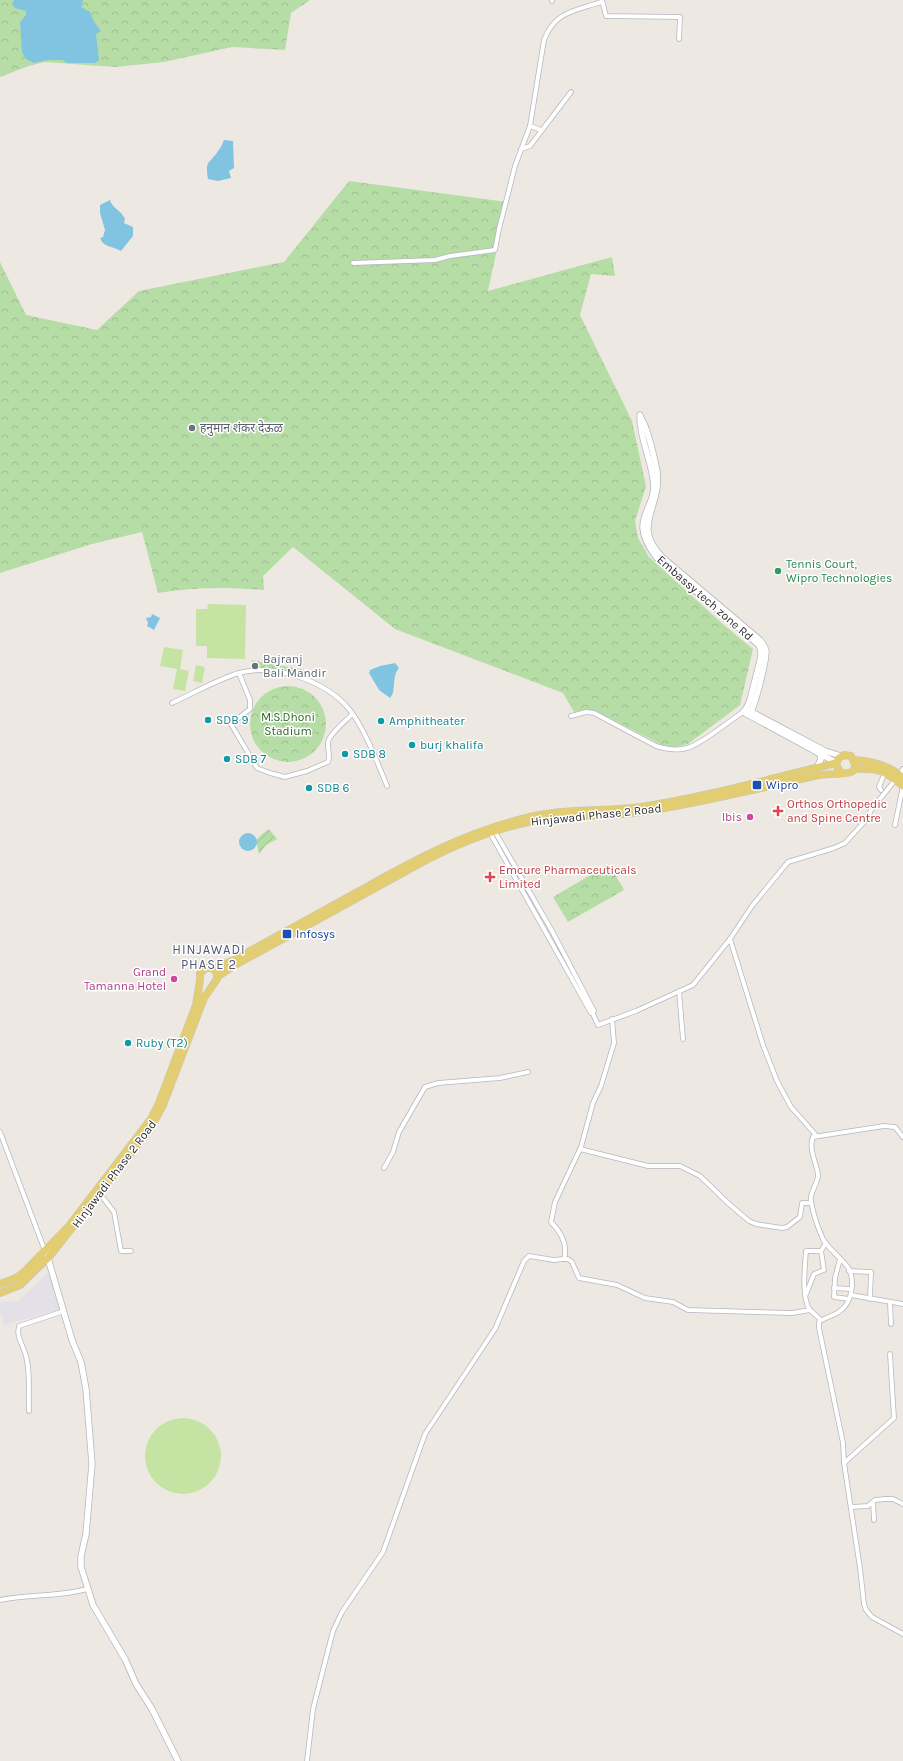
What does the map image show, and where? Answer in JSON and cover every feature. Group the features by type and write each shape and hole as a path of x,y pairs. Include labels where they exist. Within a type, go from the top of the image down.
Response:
{"main road":[{"path":"900,775 873,768 854,769 848,773 842,772 837,768 836,763 842,756 849,755 854,760 877,763 900,775 903,786"},
{"path":"854,760 854,769"},
{"name":"Hinjawadi Phase 2 Road","path":"213,969 232,961 437,849 522,818 546,814 623,809 654,804 836,763"},
{"name":"Hinjawadi Phase 2 Road","path":"217,977 235,965 428,859 491,830 547,819 651,810 718,798 818,775 842,772"},
{"path":"209,967 213,969 217,977 212,984 205,985 200,980 200,974 202,970 209,967"},
{"name":"Hinjawadi Phase 2 Road","path":"0,1284 16,1278 47,1254 151,1123 196,1005 200,980"},
{"name":"Hinjawadi Phase 2 Road","path":"0,1293 20,1285 100,1194 164,1105 202,1002 212,984"}],"street":[{"path":"353,263 435,260 450,256 496,250 499,229 515,166 530,126 544,40 554,21 564,15 601,1 606,16 680,17 680,39"},
{"path":"521,149 530,146 571,92"},
{"path":"530,126 541,130"},
{"name":"Embassy tech zone Rd","path":"640,416 640,426 649,448 654,486 643,528 645,540 650,550 657,558 760,647 761,657 747,712"},
{"path":"172,703 239,673 257,670 278,672 304,678 326,690 349,709 370,747 386,786"},
{"path":"239,673 250,700 250,709 231,724 256,768 284,777 307,771 328,762 330,756 327,743 331,734 352,714"},
{"path":"571,716 586,712 594,713 656,746 681,749 697,743 747,712"},
{"path":"747,712 836,763"},
{"path":"747,712 825,751 842,756"},
{"path":"817,768 822,759 820,753"},
{"path":"881,790 879,787 885,772"},
{"path":"491,830 556,953 586,1005 592,1012 598,1025 693,985 730,939 752,906 788,862 834,848 845,843 866,820 872,810 900,775"},
{"path":"894,825 903,786"},
{"path":"491,830 562,951 594,1011 592,1012"},
{"path":"730,939 763,1045 777,1081 791,1107 815,1134 813,1137 812,1155 818,1176 810,1199 823,1240 849,1271 851,1289 850,1297 840,1311 821,1320 819,1322 819,1328 843,1443 844,1463 864,1604 866,1610 872,1617 903,1634"},
{"path":"556,953 562,951"},
{"path":"679,991 683,1039"},
{"path":"564,1259 566,1253 561,1232 551,1222 555,1202 580,1148 593,1103 601,1086 614,1042 612,1019"},
{"path":"384,1168 393,1152 399,1132 425,1087 445,1082 500,1078 528,1072"},
{"path":"813,1137 884,1126 896,1127 903,1137"},
{"path":"0,1132 47,1254 72,1340 81,1362 86,1389 88,1420 92,1442 89,1506 86,1534 81,1556 81,1567 87,1589 93,1605 125,1659 136,1684 152,1709 178,1761"},
{"path":"580,1148 648,1166 680,1166 700,1176 729,1204 749,1221 756,1224 782,1228 787,1227 800,1216 802,1203 811,1203"},
{"path":"100,1194 114,1212 121,1251 131,1251"},
{"path":"806,1294 814,1274 824,1270 821,1251 826,1243"},
{"path":"821,1251 806,1252 803,1282 807,1306 821,1320"},
{"path":"306,1761 313,1708 333,1631 346,1606 383,1552 425,1434 495,1329 524,1261 529,1256 554,1260 568,1259 572,1262 579,1278 617,1285 645,1298 673,1302 688,1310 792,1313 810,1310"},
{"path":"840,1259 834,1288 834,1297 870,1299 903,1304"},
{"path":"849,1271 870,1272 870,1299"},
{"path":"834,1288 851,1289"},
{"path":"890,1303 891,1324"},
{"path":"29,1411 27,1360 20,1342 18,1330 19,1326 64,1311"},
{"path":"844,1463 894,1418 895,1414 891,1396 890,1354"},
{"path":"851,1507 868,1506 880,1499 889,1499 903,1504"},
{"path":"873,1502 874,1520"},
{"path":"0,1600 18,1597 74,1593 87,1589"}],"shaded area":[{"path":"51,1270 62,1309 4,1325 0,1311 0,1302 18,1301"}],"green space":[{"path":"0,0 310,0 291,13 285,50 232,47 164,62 115,67 44,62 0,77"},
{"path":"349,181 507,202 488,291 612,257 615,276 591,274 580,315 632,421 646,486 635,521 638,538 649,557 725,626 753,649 740,705 688,744 676,747 662,745 596,711 584,710 574,712 563,693 395,629 293,547 263,576 264,590 211,588 158,593 142,532 92,544 0,573 0,262 26,315 97,330 139,291 284,262"},
{"path":"208,604 246,605 245,659 207,658 207,646 196,646 196,609 207,609"},
{"path":"164,647 183,650 180,669 189,671 185,691 173,689 177,669 160,666"},
{"path":"252,660 310,671 310,682 280,672 252,671"},
{"path":"196,665 205,667 202,683 193,681"},
{"name":"M.S.Dhoni Stadium","path":"288,686 302,689 315,697 323,710 326,724 323,738 315,751 302,759 288,762 274,759 261,751 253,738 250,724 253,710 261,697 274,689"},
{"path":"269,829 277,839 266,845 259,854 256,840"},
{"path":"609,864 624,890 568,922 553,897"},
{"path":"175,1418 191,1418 204,1424 215,1435 221,1448 219,1471 204,1488 191,1494 175,1494 162,1488 147,1471 145,1464 145,1448 151,1435 168,1420"}],"water":[{"path":"14,0 83,0 81,7 90,12 93,20 101,31 96,34 99,60 95,63 67,63 63,60 48,60 34,63 26,59 22,52 20,22 26,15 26,11 15,8 12,4"},
{"path":"224,140 233,141 234,168 229,171 231,178 218,181 208,179 207,165 220,149"},
{"path":"110,200 125,219 124,223 133,227 133,236 121,251 104,244 100,238 103,237 105,230 100,213 100,205"},
{"path":"152,614 160,618 154,630 147,626 148,623 146,618 151,617"},
{"path":"395,663 399,668 395,676 393,692 390,698 379,690 369,673 370,670 380,666"},
{"path":"248,833 254,836 257,842 254,848 248,851 242,848 239,842 242,836"}],"place":[{"name":"हनुमान शंकर देऊळ","path":"192,428"},
{"name":"Tennis Court, Wipro Technologies","path":"778,571"},
{"name":"Bajranj Bali Mandir","path":"255,666"},
{"name":"SDB 9","path":"208,720"},
{"name":"Amphitheater","path":"381,721"},
{"name":"burj khalifa","path":"412,745"},
{"name":"SDB 8","path":"345,754"},
{"name":"SDB 7","path":"227,759"},
{"name":"Wipro","path":"757,785"},
{"name":"SDB 6","path":"309,788"},
{"name":"Orthos Orthopedic and Spine Centre","path":"778,811"},
{"name":"Ibis","path":"750,817"},
{"name":"Emcure Pharmaceuticals Limited","path":"490,877"},
{"name":"Infosys","path":"287,934"},
{"name":"Grand Tamanna Hotel","path":"174,979"},
{"name":"Ruby (T2)","path":"128,1043"}],"district":[{"name":"HINJAWADI PHASE 2","path":"209,956"}]}
